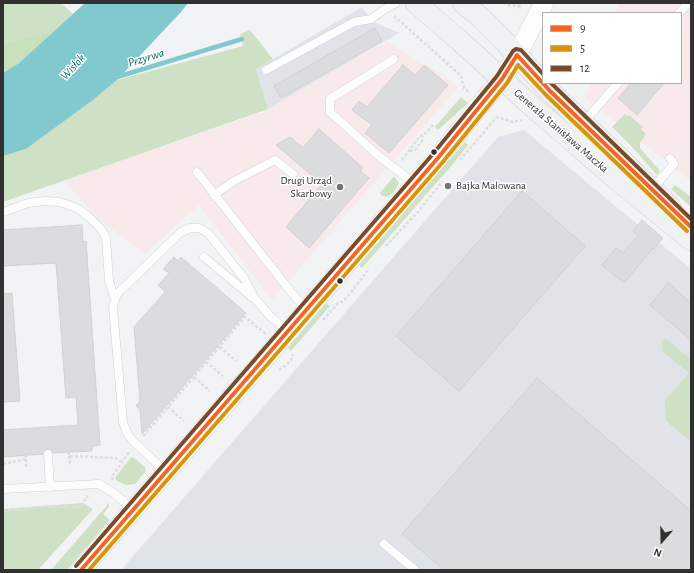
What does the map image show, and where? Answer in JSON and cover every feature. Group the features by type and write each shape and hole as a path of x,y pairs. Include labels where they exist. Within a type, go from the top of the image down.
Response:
{"main road":[{"name":"Generała Stanisława Maczka","path":"416,3 615,178 647,195 691,227"},
{"name":"Generała Stanisława Maczka","path":"463,3 485,22 542,82"},
{"name":"Generała Stanisława Maczka","path":"544,84 583,123 647,195 691,240"}],"street":[{"path":"80,570 307,310 415,184 502,79 517,55 544,3"}],"lane":[{"path":"266,70 354,22 371,19 396,3"},
{"path":"680,12 688,3"},
{"path":"394,59 330,99 330,112 380,157 415,184"},
{"path":"583,123 617,84"},
{"path":"647,195 674,164 670,158"},
{"path":"214,195 234,181 276,160 293,174"},
{"path":"197,172 291,292 307,310"},
{"path":"3,212 28,203 45,201 60,202 77,208 89,217 102,228 106,238 109,281 115,299"},
{"path":"166,472 132,440 127,433 123,422 113,308 115,299 120,291 181,232 190,228 199,228 208,233 244,278 254,299"},
{"path":"204,257 254,299 288,332"},
{"path":"48,454 50,487"},
{"path":"3,490 99,484 115,494 133,510"},
{"path":"384,544 415,570"}],"path":[{"path":"503,3 508,6 518,6 522,3"},
{"path":"518,6 524,11"},
{"path":"385,9 428,44 461,76 464,88 472,96"},
{"path":"444,60 447,56"},
{"path":"492,114 496,118 502,120 518,122 524,119"},
{"path":"401,161 410,151 411,146 433,125"},
{"path":"410,151 415,150 422,141 423,136"},
{"path":"338,303 344,301 366,273 368,266"},
{"path":"148,441 143,436 245,317 261,330"},
{"path":"220,347 236,361"},
{"path":"206,362 223,376"},
{"path":"194,377 210,390"},
{"path":"168,406 184,421"},
{"path":"68,442 70,466"},
{"path":"25,445 26,469"},
{"path":"116,483 112,476 130,451"},
{"path":"69,456 115,458 122,462"},
{"path":"3,464 26,459"},
{"path":"3,511 42,507 82,507 86,496 92,494"}],"shaded area":[{"path":"619,3 691,3 691,181 585,98 591,84 682,84 682,12 615,12"},
{"path":"362,7 374,22 399,33 268,109 256,69"},
{"path":"387,41 423,64 425,63 458,87 272,300 199,205 145,254 101,221 63,180 263,112"},
{"path":"524,130 691,269 691,570 121,570 498,137"}],"green space":[{"path":"3,3 61,3 73,14 50,35 34,35 3,44"},
{"path":"250,30 273,59 256,69 268,109 3,202 3,156 26,149 93,100 117,80 243,46 240,34"},
{"path":"34,35 50,35 19,63 3,73 3,44"},
{"path":"461,97 468,103 438,130 435,127"},
{"path":"625,114 628,116 629,115 643,127 641,129 646,134 640,143 640,148 660,171 657,175 612,127"},
{"path":"465,142 468,145 452,165 362,268 359,265"},
{"path":"394,176 399,183 394,192 388,197 382,196 380,193"},
{"path":"675,185 691,197 691,207 671,189"},
{"path":"326,303 330,306 291,351 288,348"},
{"path":"665,338 691,360 691,442 666,421 665,400 689,373 662,351 663,345 660,343"},
{"path":"131,457 145,467 146,471 135,484 126,485 117,481 115,478"},
{"path":"83,503 93,509 38,570 3,570 3,509"},
{"path":"109,503 109,507 103,514 110,520 67,570 51,570"}],"water":[{"name":"Wisłok","path":"85,3 188,3 117,80 93,100 26,149 3,156 3,73 19,63"}],"building":[{"path":"375,28 382,41 281,98 274,86"},
{"path":"403,65 415,75 424,65 448,85 389,153 365,133 372,125 352,110 359,101 367,107"},
{"path":"630,84 663,84 637,115 618,98"},
{"name":"Drugi Urząd Skarbowy","path":"319,129 363,168 360,171 369,178 309,248 286,227 322,184 276,145 290,137 303,148"},
{"path":"522,191 585,246 459,391 396,336"},
{"path":"642,220 663,238 624,283 602,265 616,248 623,253 638,236 633,231"},
{"path":"82,225 83,242 86,241 100,445 92,446 92,451 53,453 51,449 47,449 43,454 3,457 3,430 78,425 76,397 66,398 56,263 3,266 3,230"},
{"path":"174,257 178,261 181,257 246,313 142,434 140,409 136,406 140,401 134,327 165,292 158,285 169,273 163,269"},
{"path":"668,283 691,303 691,340 650,305"},
{"path":"12,293 20,401 3,402 3,294"},
{"path":"537,378 691,511 691,570 444,570 402,534"}],"waterway":[{"name":"Przyrwa","path":"117,77 242,39"}],"transit line":[{"name":"12","path":"76,566 432,155 497,76 513,51 516,49 521,50 542,73"},
{"name":"9","path":"81,570 437,159 502,79 517,55 542,82"},
{"name":"5","path":"89,570 442,163 507,83 518,65 546,95 687,231"},
{"name":"9","path":"544,84 691,227"},
{"name":"12","path":"552,84 691,219"}],"place":[{"name":"Bajka Malowana","path":"448,186"},
{"name":"Drugi Urząd Skarbowy","path":"340,187"}]}
